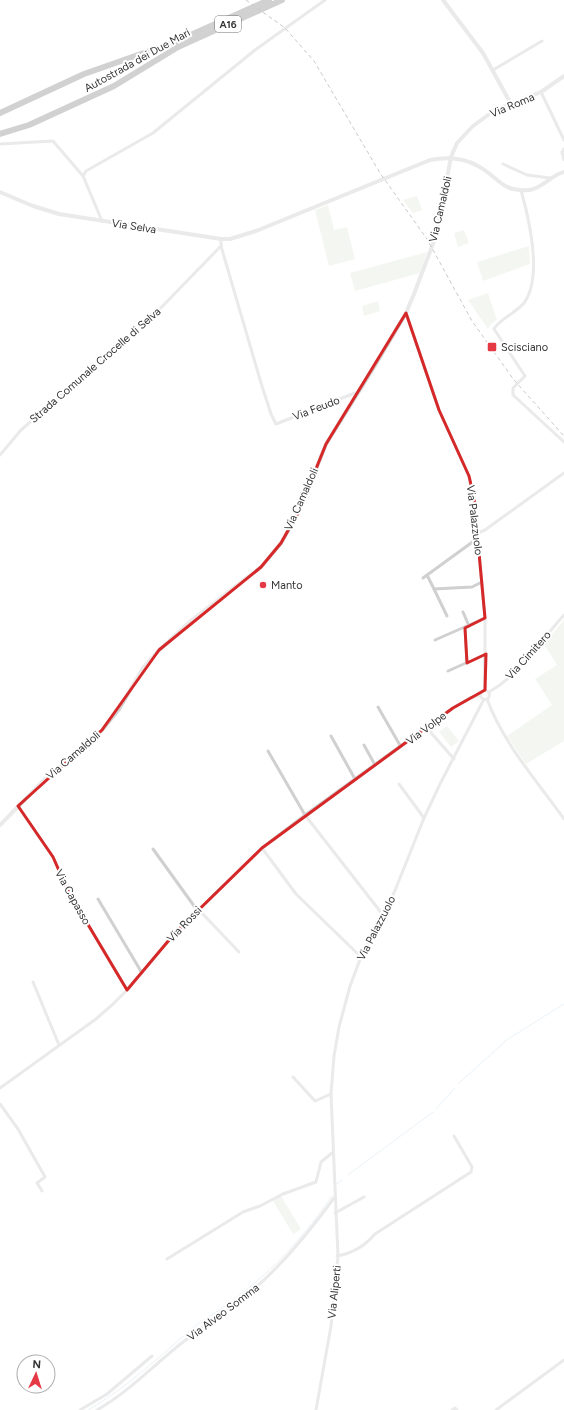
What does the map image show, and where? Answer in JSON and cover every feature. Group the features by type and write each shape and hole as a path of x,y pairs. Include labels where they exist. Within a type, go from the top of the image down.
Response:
{"highway":[{"name":"Autostrada dei Due Mari","path":"0,113 84,74 175,42 269,0"},
{"name":"Autostrada dei Due Mari","path":"0,134 29,125 114,86 178,47 282,0"}],"street":[{"path":"83,176 86,171 153,133 255,50 325,0"},
{"path":"443,0 472,35 511,104"},
{"path":"493,70 542,41"},
{"name":"Via Roma","path":"451,157 457,143 473,126 495,110 541,92 564,76"},
{"path":"541,92 562,133 564,140"},
{"name":"Via Selva","path":"0,144 53,141 83,176 102,221 221,240 230,239 256,231 413,166 430,160 451,157"},
{"path":"564,149 562,152 564,160"},
{"path":"451,157 477,166 505,188 533,190 550,178 564,172"},
{"name":"Via Camaldoli","path":"0,825 44,780 102,730 119,709 143,668 159,650 192,620 247,579 268,559 288,531 299,511 326,444 406,313 436,236 443,206 451,157"},
{"path":"503,164 527,175 550,178"},
{"path":"521,190 531,224 533,272 531,287 523,304 514,313 497,324 494,329 525,376 513,388 513,395 564,442"},
{"path":"0,192 47,210 102,221"},
{"path":"221,240 221,246"},
{"name":"Via Feudo","path":"221,246 261,383 271,414 276,424 354,393 357,394"},
{"name":"Strada Comunale Crocelle di Selva","path":"0,455 21,430 151,318 221,246"},
{"name":"Via Palazzuolo","path":"406,313 440,410 469,476 474,498 485,618 485,690"},
{"path":"478,533 485,530 564,473"},
{"path":"423,578 478,538"},
{"path":"427,575 447,616"},
{"path":"434,589 472,587 482,582"},
{"path":"463,612 467,627 467,663"},
{"name":"Via Cimitero","path":"489,692 500,686 515,672 564,615"},
{"path":"435,640 485,618"},
{"path":"448,672 486,654"},
{"path":"485,690 489,692"},
{"name":"Via Volpe","path":"375,765 453,708 480,695 485,690"},
{"name":"Via Palazzuolo","path":"334,1173 332,1153 332,1074 339,1027 350,986 361,957 394,894 424,818 485,699 489,697 489,692"},
{"path":"480,695 485,699 506,739 564,819"},
{"path":"378,707 400,747"},
{"path":"426,727 454,759"},
{"path":"331,736 355,780"},
{"path":"364,745 375,765"},
{"path":"268,752 305,815 383,915"},
{"name":"Via Rossi","path":"0,1088 96,1019 127,990 162,947 198,909 262,848 375,765"},
{"path":"399,784 424,818"},
{"name":"Via Capasso","path":"18,806 53,857 68,891 127,990"},
{"path":"262,848 296,894 361,957"},
{"path":"153,849 198,909 239,952"},
{"path":"98,899 142,973"},
{"path":"33,982 59,1045"},
{"path":"293,1077 315,1101 331,1094"},
{"path":"0,1104 18,1129 45,1177 37,1183 42,1191"},
{"path":"337,1256 355,1251 376,1234 471,1172 472,1167 454,1136"},
{"path":"167,1260 243,1212 283,1194 316,1182 321,1162 332,1153"},
{"name":"Via Aliperti","path":"316,1410 331,1326 337,1256 334,1173"},
{"path":"335,1213 364,1197"},
{"name":"Via Alveo Somma","path":"97,1410 119,1396 197,1331 264,1281 303,1239 334,1198"},
{"path":"80,1410 108,1394 152,1356"},
{"path":"496,1410 564,1360"},
{"path":"452,1410 455,1408 457,1410"}],"highlighted area":[{"path":"406,313 439,410 469,476 474,498 485,618 465,628 467,663 486,654 485,690 453,708 262,848 175,933 127,990 68,891 53,857 18,806 102,730 159,650 261,567 281,543 299,511 326,444"}],"shaded area":[{"path":"417,196 422,210 413,213 403,200"},
{"path":"328,205 334,230 347,227 355,259 329,266 315,210"},
{"path":"464,230 469,243 458,247 454,233"},
{"path":"529,246 530,264 483,281 477,262"},
{"path":"427,252 420,273 355,291 350,273"},
{"path":"488,293 497,320 491,324 488,329 468,300"},
{"path":"378,301 380,311 364,316 362,306"},
{"path":"564,620 564,741 526,764 507,736 552,705 535,679 557,665 544,644"},
{"path":"447,726 459,741 451,747 439,732"},
{"path":"281,1196 301,1229 293,1234 273,1201"}],"waterway":[{"path":"458,1084 508,1039 564,1004"},
{"path":"436,1109 455,1088"},
{"path":"348,1175 433,1112"},
{"path":"336,1184 342,1180"},
{"path":"88,1410 117,1391 195,1326 232,1301 264,1275 301,1237 332,1196"}],"railway":[{"path":"246,0 285,28 314,61 380,173 427,239 472,321 514,380 564,436"}],"place":[{"name":"Scisciano","path":"492,347"},
{"name":"Manto","path":"263,585"}]}
